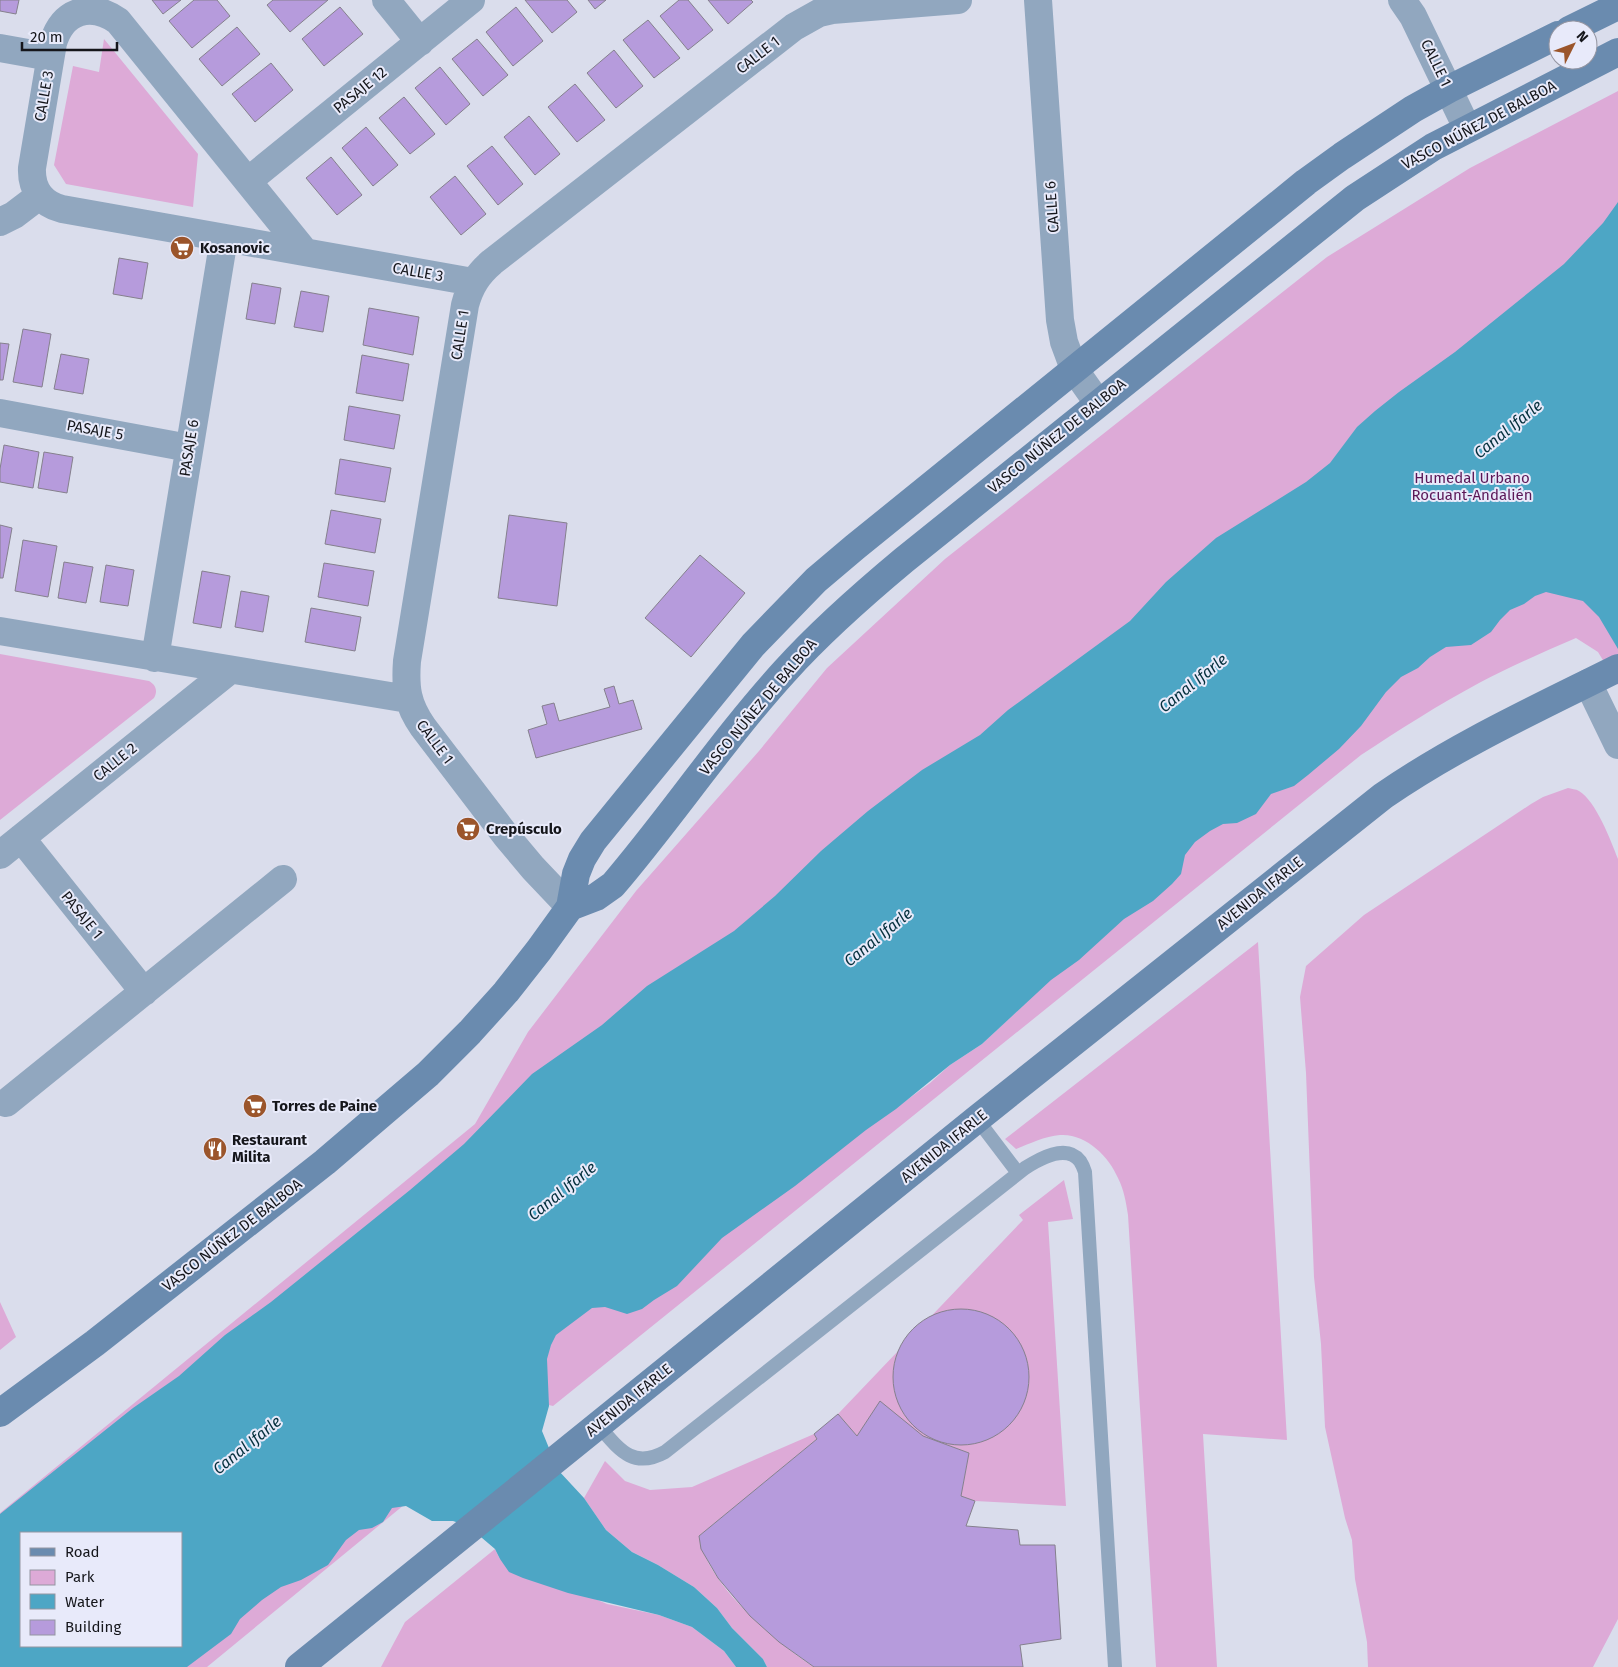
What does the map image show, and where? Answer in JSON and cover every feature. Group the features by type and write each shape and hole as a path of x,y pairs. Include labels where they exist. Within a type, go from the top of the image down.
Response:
{"street":[{"path":"386,0 420,42"},
{"name":"PASAJE 12","path":"248,181 471,0"},
{"name":"CALLE 1","path":"570,907 507,837 423,727 414,714 408,699 405,680 464,305 473,282 492,262 819,7 846,8 958,0"},
{"name":"CALLE 6","path":"1038,0 1058,301 1064,342 1074,369 1098,403"},
{"name":"CALLE 1","path":"1402,0 1413,16 1467,128"},
{"name":"CALLE 3","path":"305,252 118,21 108,14 82,6 63,22 56,31 50,57 31,178 39,196 53,207 224,238 473,282"},
{"path":"1589,20 1618,6"},
{"name":"VASCO NÚÑEZ DE BALBOA","path":"0,1413 81,1354 325,1162 428,1074 470,1032 506,992 570,907 576,874 582,859 593,841 753,644 816,580 1074,369 1342,156 1413,109 1548,40"},
{"path":"0,48 50,57"},
{"name":"VASCO NÚÑEZ DE BALBOA","path":"570,907 596,897 613,885 784,672 861,596 890,572 1355,198 1399,168 1467,128 1618,52"},
{"path":"0,222 14,215 39,196"},
{"name":"PASAJE 6","path":"155,658 224,238"},
{"name":"PASAJE 5","path":"0,413 189,448"},
{"path":"0,631 408,699"},
{"name":"CALLE 2","path":"10,846 230,670"},
{"path":"1602,676 1618,746"},
{"name":"AVENIDA IFARLE","path":"299,1667 977,1119 1383,796 1419,771 1459,747 1602,676"},
{"name":"PASAJE 1","path":"10,846 144,992"},
{"path":"6,1104 283,879"}],"lane":[{"path":"977,1119 1018,1173"},
{"path":"598,1425 616,1446 636,1459 644,1460 664,1452 1018,1173 1038,1159 1059,1153 1070,1154 1080,1160 1085,1172 1115,1667"}],"green space":[{"path":"104,39 198,154 193,207 66,184 54,165 73,66 99,72"},
{"name":"Humedal Urbano Rocuant-Andalién","path":"1618,91 1618,685 1598,652 1576,638 1479,683 1361,755 553,1406 549,1405 410,1500 207,1667 0,1667 0,1513 475,1124 528,1032 636,891 759,751 827,668 945,559 1327,257 1470,168","holes":["1030,999 982,1044 950,1065 930,1083 881,1119"]},
{"path":"0,654 149,681 155,686 156,691 154,698 0,820"},
{"path":"1568,788 1579,791 1591,803 1602,822 1618,859 1618,1619 1593,1667 1368,1667 1367,1642 1355,1579 1352,1540 1345,1518 1325,1427 1321,1344 1314,1277 1306,1073 1300,997 1306,966 1364,915 1531,804 1543,797"},
{"path":"1258,942 1287,1440 1203,1434 1217,1667 1156,1667 1126,1201 1118,1178 1109,1162 1087,1142 1069,1135 1060,1135 1037,1140 1016,1149 1005,1139"},
{"path":"1064,1180 1073,1219 1048,1222 1066,1506 975,1501 961,1496 969,1453 923,1436 857,1436 838,1414 1023,1220 1019,1215"},
{"path":"0,1302 16,1337 0,1350"},
{"path":"814,1434 817,1439 699,1536 704,1554 714,1572 744,1610 781,1643 814,1667 767,1667 763,1659 732,1628 717,1608 694,1587 632,1552 606,1530 584,1498 605,1461 625,1481 650,1490 692,1487"},
{"path":"495,1549 500,1559 607,1604 659,1615 692,1627 724,1651 736,1667 381,1667 405,1622"}],"water":[{"name":"Humedal Urbano Rocuant-Andalién","path":"1618,202 1618,649 1599,617 1583,601 1546,592 1510,610 1491,632 1471,645 1446,647 1430,657 1418,668 1401,677 1386,692 1361,726 1339,749 1308,775 1294,786 1271,794 1256,814 1237,823 1223,824 1195,842 1185,855 1181,874 1153,901 1124,919 1079,960 1051,980 982,1044 950,1065 795,1186 722,1238 677,1286 642,1309 627,1314 605,1307 592,1308 556,1335 547,1359 549,1406 542,1431 558,1470 584,1498 606,1530 632,1552 694,1587 717,1608 732,1628 763,1659 767,1667 736,1667 724,1651 692,1627 659,1615 568,1593 509,1572 495,1549 468,1526 453,1521 432,1521 406,1506 392,1508 383,1522 372,1528 359,1530 346,1540 328,1565 301,1580 281,1587 262,1600 240,1619 231,1634 187,1667 0,1667 0,1514 133,1408 179,1376 225,1335 271,1302 410,1190 464,1144 532,1074 602,1025 647,986 734,931 775,896 821,851 868,811 922,770 980,735 1008,710 1130,621 1166,582 1216,538 1306,482 1330,463 1357,427 1375,411 1455,352 1564,264 1603,223"}],"building":[{"path":"0,0 19,0 16,14 0,11"},
{"path":"152,0 181,0 163,14"},
{"path":"194,0 217,0 230,16 192,48 169,21"},
{"path":"273,0 328,0 290,32 267,5"},
{"path":"525,0 567,0 577,12 552,33"},
{"path":"588,0 606,0 595,9"},
{"path":"679,0 688,0 713,30 688,50 660,16"},
{"path":"708,0 751,0 753,2 728,24"},
{"path":"340,7 363,34 324,66 302,39"},
{"path":"516,7 543,41 513,66 486,32"},
{"path":"648,20 680,58 654,78 623,40"},
{"path":"237,27 260,54 222,86 199,59"},
{"path":"477,39 508,75 483,96 452,59"},
{"path":"614,50 643,86 616,108 587,73"},
{"path":"271,63 293,90 255,122 232,94"},
{"path":"440,67 470,104 446,125 415,88"},
{"path":"575,84 605,120 577,142 548,107"},
{"path":"404,97 435,134 410,154 379,118"},
{"path":"529,116 560,154 535,175 504,137"},
{"path":"366,127 398,165 373,186 342,148"},
{"path":"492,146 523,184 498,205 467,166"},
{"path":"331,157 362,195 337,215 306,178"},
{"path":"455,176 486,214 461,235 430,197"},
{"path":"119,258 148,263 142,299 113,294"},
{"path":"252,283 281,288 275,324 246,319"},
{"path":"301,291 329,296 323,332 294,327"},
{"path":"369,308 419,317 413,355 363,345"},
{"path":"23,329 51,334 42,387 13,382"},
{"path":"0,343 9,344 3,380 0,380"},
{"path":"61,354 89,359 83,394 54,389"},
{"path":"362,355 409,364 403,401 356,393"},
{"path":"349,406 400,415 394,449 344,440"},
{"path":"4,445 39,452 33,488 0,482"},
{"path":"44,452 73,457 67,493 38,488"},
{"path":"340,459 391,468 385,502 335,494"},
{"path":"331,510 381,519 375,553 325,544"},
{"path":"509,515 567,523 557,606 498,598"},
{"path":"0,525 12,528 3,578 0,578"},
{"path":"23,540 57,546 48,597 15,591"},
{"path":"700,555 745,593 691,657 645,618"},
{"path":"64,562 93,567 86,603 58,598"},
{"path":"324,563 374,571 368,606 318,597"},
{"path":"106,565 134,570 128,606 100,602"},
{"path":"202,571 230,576 221,628 193,623"},
{"path":"241,591 269,596 263,632 235,627"},
{"path":"311,608 361,617 355,651 305,642"},
{"path":"614,686 619,704 633,700 642,729 536,758 528,730 547,724 542,706 554,703 559,721 610,707 604,689"},
{"path":"961,1309 987,1315 1009,1329 1023,1351 1029,1377 1023,1403 1009,1425 987,1439 961,1445 935,1439 913,1425 899,1403 893,1377 899,1351 913,1329 935,1315"},
{"path":"880,1401 923,1436 969,1453 961,1496 975,1501 966,1526 1018,1530 1020,1545 1055,1545 1061,1639 1020,1645 1023,1667 814,1667 779,1642 750,1616 718,1578 701,1549 699,1536 817,1439 814,1434 838,1414 857,1436"}],"place":[{"name":"Kosanovic","path":"182,248"},
{"name":"Crepúsculo","path":"468,829"},
{"name":"Torres de Paine","path":"255,1106"},
{"name":"Restaurant Milita","path":"215,1149"}],"water label":[{"name":"Canal Ifarle","path":"1508,429"},
{"name":"Canal Ifarle","path":"1193,683"},
{"name":"Canal Ifarle","path":"878,937"},
{"name":"Canal Ifarle","path":"562,1191"},
{"name":"Canal Ifarle","path":"247,1445"}]}
